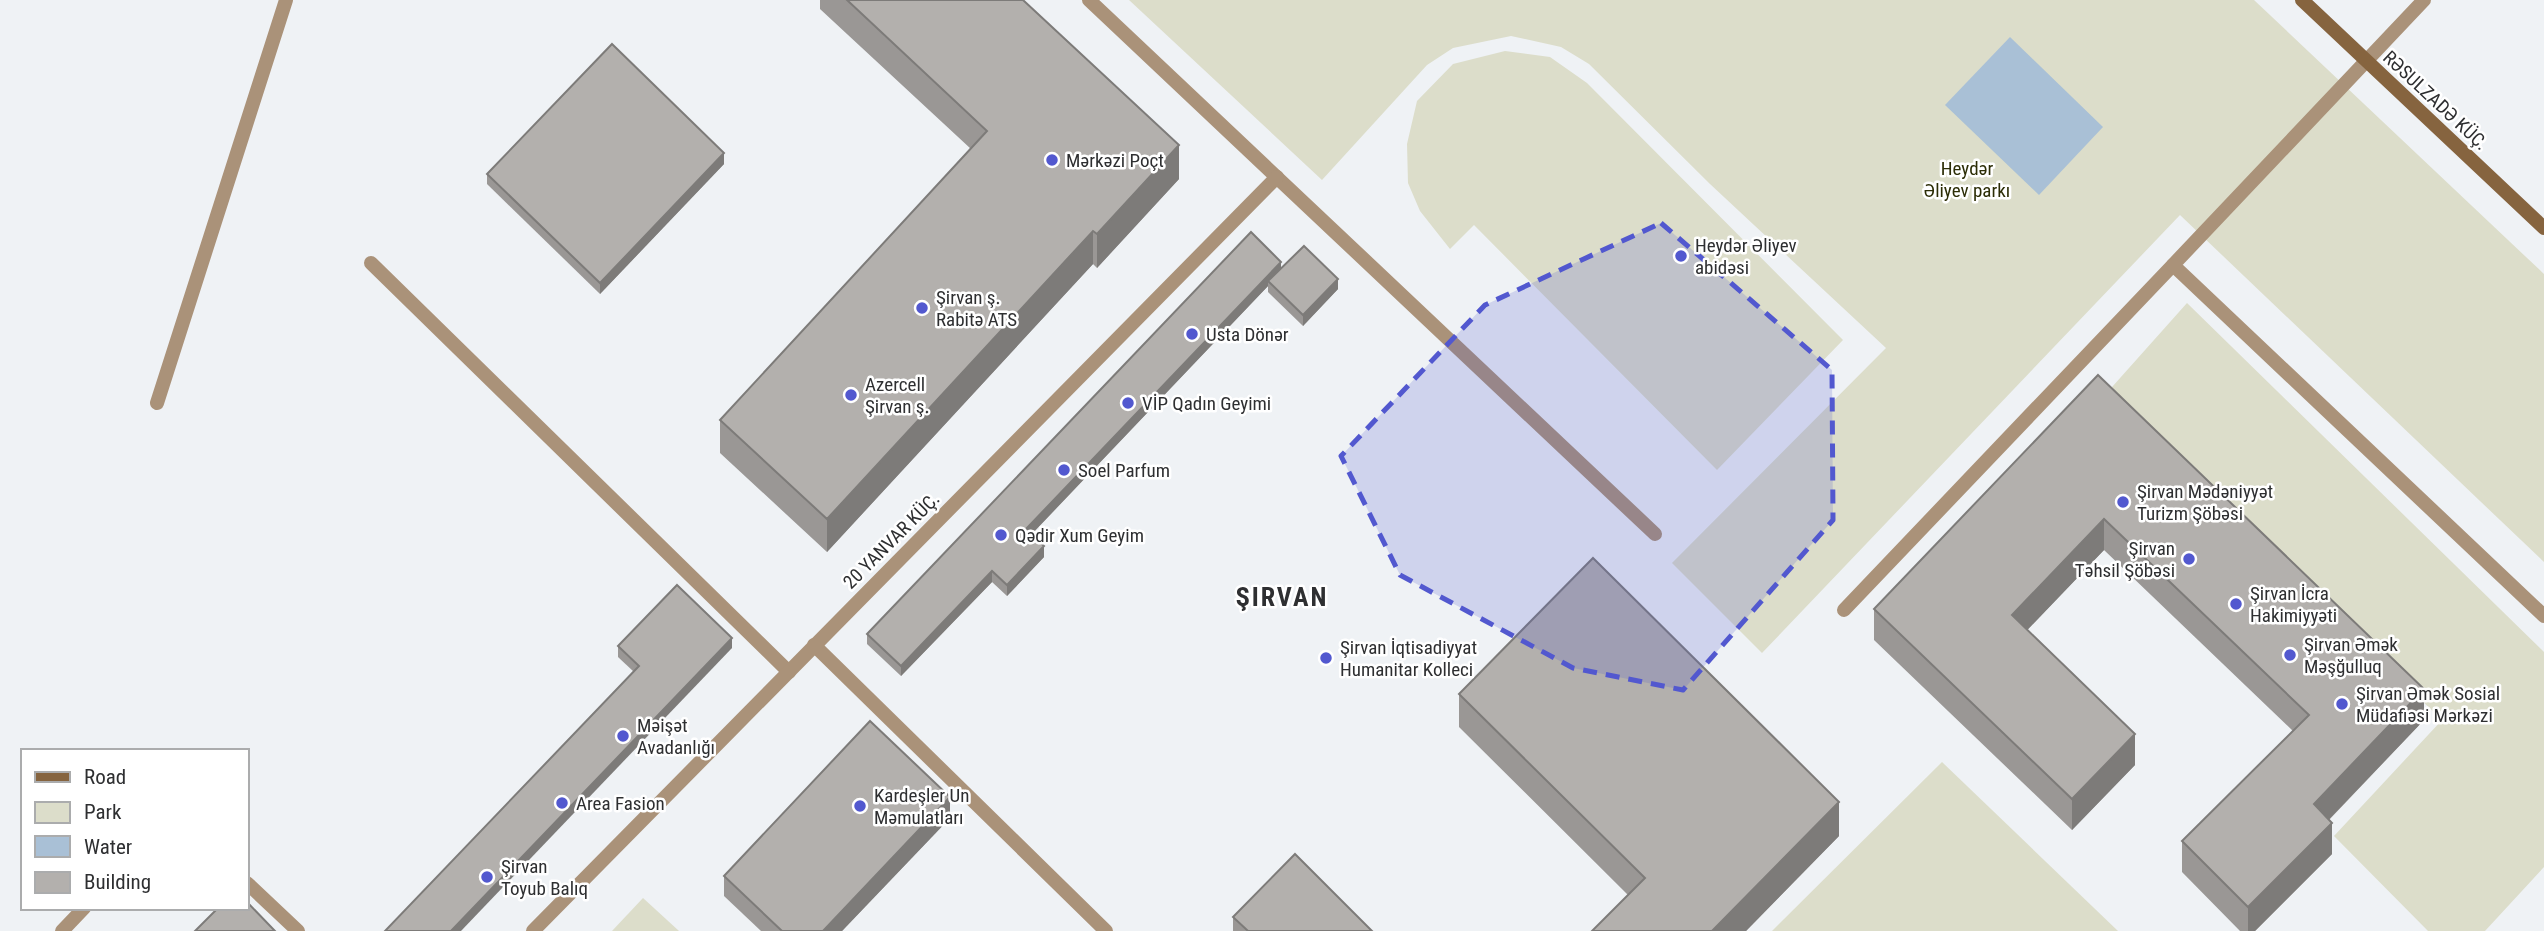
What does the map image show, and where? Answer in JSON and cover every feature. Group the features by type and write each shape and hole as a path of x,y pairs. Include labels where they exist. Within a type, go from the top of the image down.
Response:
{"main road":[{"name":"RƏSULZADƏ KÜÇ.","path":"2302,0 2544,228"}],"street":[{"path":"157,403 286,0"},
{"path":"1089,0 1655,534"},
{"path":"1844,610 2424,0"},
{"name":"20 YANVAR KÜÇ.","path":"533,931 1277,177"},
{"path":"372,263 789,672"},
{"path":"2173,265 2544,616"},
{"path":"814,645 1106,931"},
{"path":"248,884 298,931"},
{"path":"62,931 82,910"}],"highlighted area":[{"path":"1661,223 1832,370 1833,520 1683,690 1573,668 1400,575 1341,456 1485,305"}],"green space":[{"name":"Heydər Əliyev parkı","path":"1129,0 2254,0 2544,274 2544,562 2180,215 1762,653 1672,563 1886,348 1710,184 1589,64 1561,47 1511,36 1453,48 1427,65 1322,180"},
{"path":"1505,51 1550,57 1587,83 1843,340 1717,470 1474,225 1450,249 1420,211 1408,183 1407,144 1417,101 1453,64"},
{"path":"2187,303 2544,652 2544,867 2485,931 2428,931 2334,836 2442,720 2104,396"},
{"path":"1942,762 2118,931 1772,931"},
{"path":"643,898 679,931 612,931"}],"water":[{"path":"2010,37 2103,127 2039,195 1945,105"}],"building":[{"path":"847,0 1023,0 1179,145 1097,234 1093,231 827,519 720,420 987,131"},
{"path":"612,44 724,153 600,283 487,174"},
{"path":"1251,232 1281,262 1026,529 1044,546 1007,585 992,571 901,666 867,634"},
{"path":"1304,246 1338,279 1303,315 1268,281"},
{"path":"2098,375 2424,689 2314,804 2332,823 2248,907 2182,841 2309,715 2104,519 2012,615 2135,734 2072,799 1874,609"},
{"path":"1593,558 1839,802 1712,931 1592,931 1645,878 1459,694"},
{"path":"677,585 732,638 451,931 385,931 639,666 618,646"},
{"path":"870,721 950,797 823,931 782,931 724,876"},
{"path":"1295,854 1372,931 1248,931 1233,917"},
{"path":"248,903 275,931 195,931 216,910 248,910"}],"place":[{"name":"Mərkəzi Poçt","path":"1052,160"},
{"name":"Heydər Əliyev abidəsi","path":"1681,256"},
{"name":"Şirvan ş. Rabitə ATS","path":"922,308"},
{"name":"Usta Dönər","path":"1192,334"},
{"name":"Azercell Şirvan ş.","path":"851,395"},
{"name":"VİP Qadın Geyimi","path":"1128,403"},
{"name":"Soel Parfum","path":"1064,470"},
{"name":"Şirvan Mədəniyyət Turizm Şöbəsi","path":"2123,502"},
{"name":"Qədir Xum Geyim","path":"1001,535"},
{"name":"Şirvan Təhsil Şöbəsi","path":"2189,559"},
{"name":"Şirvan İcra Hakimiyyəti","path":"2236,604"},
{"name":"Şirvan Əmək Məşğulluq","path":"2290,655"},
{"name":"Şirvan İqtisadiyyat Humanitar Kolleci","path":"1326,658"},
{"name":"Şirvan Əmək Sosial Müdafiəsi Mərkəzi","path":"2342,704"},
{"name":"Məişət Avadanlığı","path":"623,736"},
{"name":"Area Fasion","path":"562,803"},
{"name":"Kardeşler Un Məmulatları","path":"860,806"},
{"name":"Şirvan Toyub Balıq","path":"487,877"}],"district":[{"name":"ŞIRVAN","path":"1282,597"}]}
